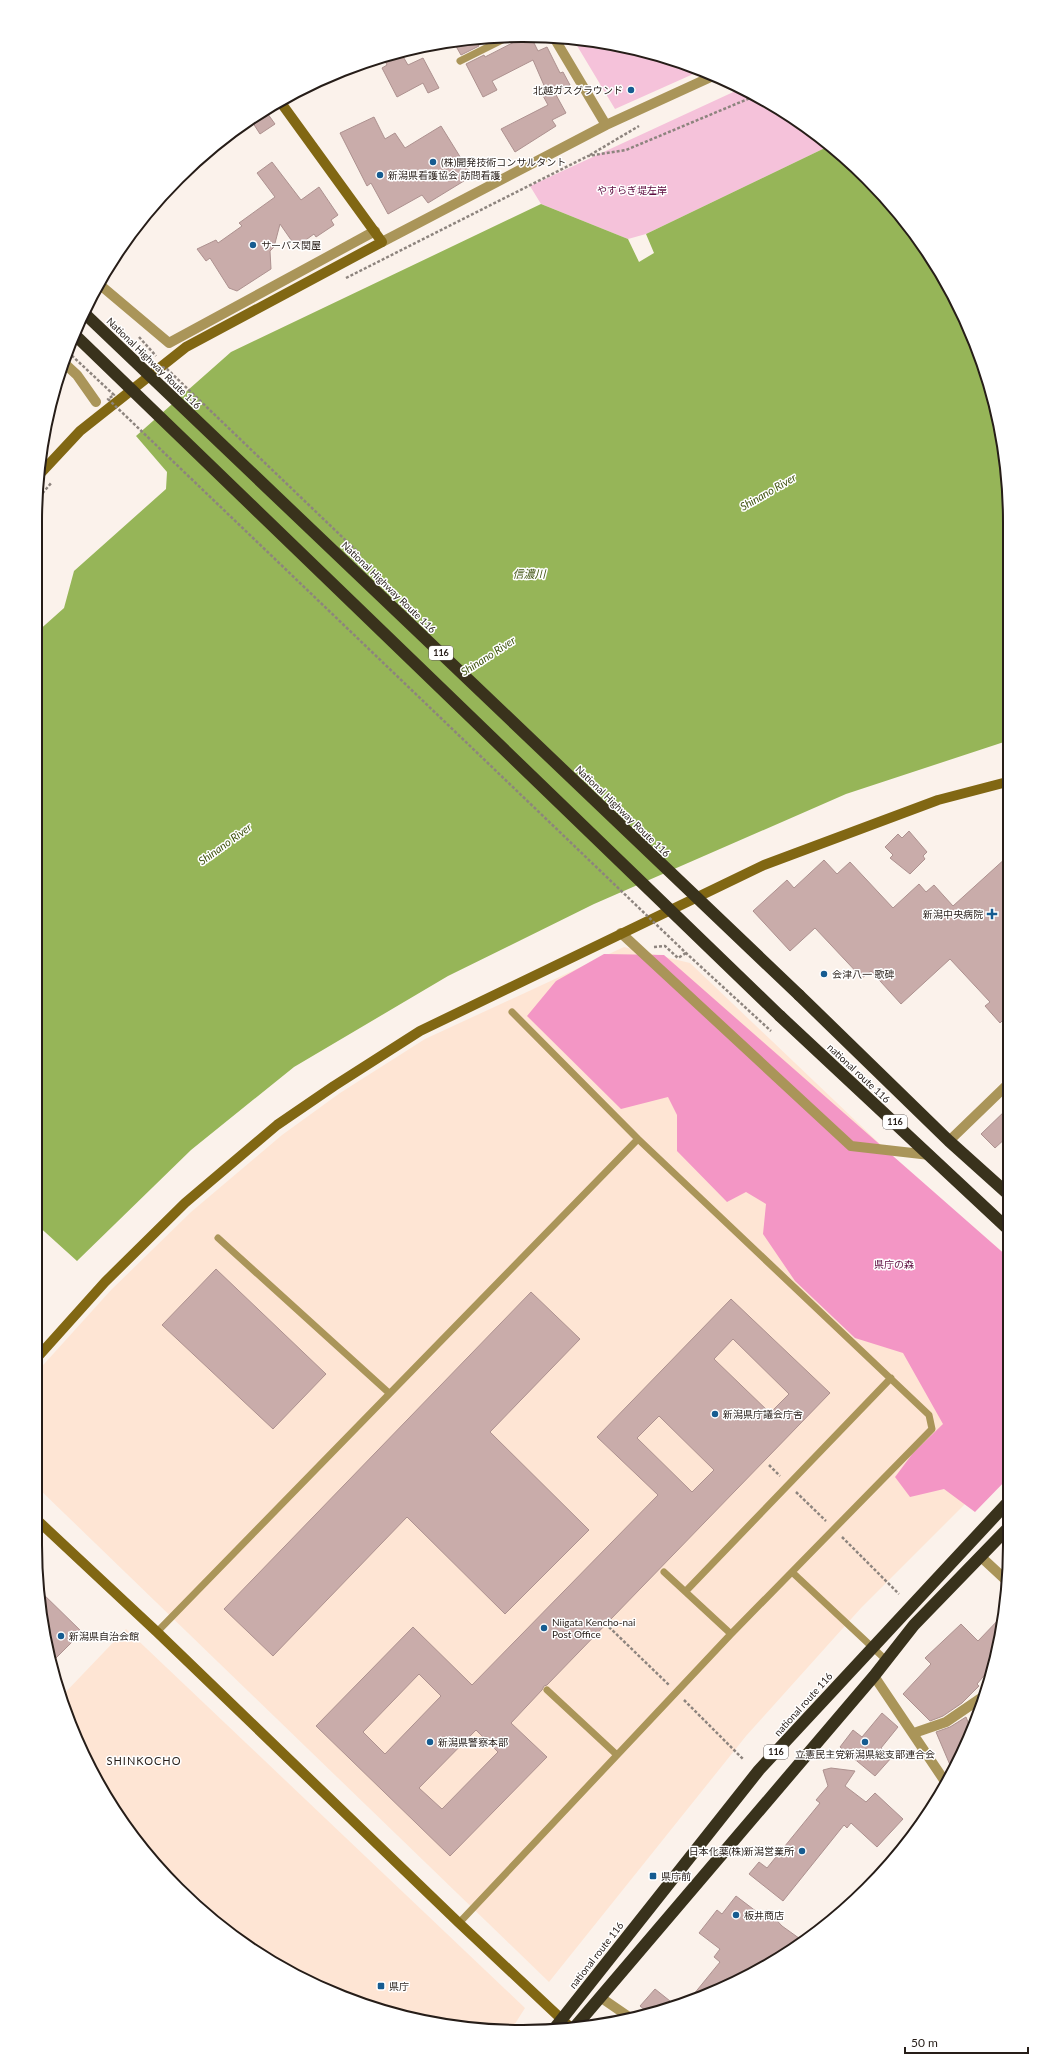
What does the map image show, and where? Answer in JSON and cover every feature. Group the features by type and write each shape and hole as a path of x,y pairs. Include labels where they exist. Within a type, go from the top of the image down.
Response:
{"highway":[{"name":"National Highway Route 116","path":"89,317 799,995"},
{"name":"national route 116","path":"79,339 780,1016 1003,1224"},
{"name":"national route 116","path":"799,995 949,1141 1003,1190"},
{"name":"national route 116","path":"557,2024 759,1770 872,1646 1003,1507"},
{"name":"116","path":"579,2022 874,1676 914,1625 1003,1533"}],"street":[{"path":"557,43 606,125"},
{"path":"45,468 80,431 186,347 382,242 606,125 706,79"},
{"path":"283,105 382,242"},
{"path":"103,288 169,343 375,231"},
{"path":"68,367 77,376 96,402"},
{"path":"42,1352 105,1282 185,1203 277,1126 334,1086 420,1031 764,865 938,800 1003,783"},
{"path":"621,933 851,1146 930,1155"},
{"path":"949,1141 1003,1089"},
{"path":"42,1525 157,1632 459,1923 557,2024"},
{"path":"980,1556 1002,1576"},
{"path":"874,1676 914,1733 943,1778"},
{"path":"914,1733 946,1722 976,1701"},
{"path":"600,1997 625,2014"}],"lane":[{"path":"460,62 497,43"},
{"path":"459,1923 731,1634 793,1573 932,1429 929,1415 638,1139 512,1012"},
{"path":"157,1632 638,1139"},
{"path":"218,1238 389,1393"},
{"path":"686,1591 891,1378"},
{"path":"664,1572 731,1634"},
{"path":"793,1573 886,1660"},
{"path":"547,1690 617,1755"}],"path":[{"path":"339,282 588,156 626,150 748,99"},
{"path":"138,335 158,358"},
{"path":"72,356 114,395 108,399 686,953 771,1031"},
{"path":"162,363 167,369"},
{"path":"168,378 175,373"},
{"path":"116,415 123,410"},
{"path":"43,493 54,479"},
{"path":"648,947 665,946 678,958 686,953"}],"shaded area":[{"path":"624,947 690,963 1003,1261 1003,1466 861,1608 746,1736 549,1982 42,1492 42,1366 111,1290 191,1212 282,1135 340,1093 425,1039"},
{"path":"126,1629 525,2008 514,2025 460,2021 429,2016 398,2009 368,1999 339,1988 282,1961 230,1926 173,1874 141,1837 106,1785 79,1728 66,1692"}],"green space":[{"name":"北越ガスグラウンド","path":"577,45 616,51 647,58 693,74 615,109"},
{"name":"やすらぎ堤左岸","path":"734,92 763,106 824,148 646,234 628,239 541,204 530,186"},
{"name":"県庁の森","path":"604,954 664,955 1003,1253 1003,1483 975,1512 944,1489 910,1497 895,1477 913,1453 943,1424 903,1353 855,1338 795,1281 763,1234 766,1204 746,1192 727,1202 677,1151 677,1115 668,1097 621,1109 527,1016 556,981"}],"water":[{"name":"信濃川","path":"824,148 862,183 904,230 939,282 953,310 977,368 987,398 994,429 1002,491 1003,522 1003,742 846,794 594,904 448,976 294,1067 191,1150 77,1261 42,1229 42,628 64,608 74,571 166,489 167,472 136,436 231,352 541,204 628,239 639,262 654,253 646,234"}],"building":[{"path":"514,42 534,42 538,51 547,47 560,73 563,72 570,85 555,93 566,113 552,120 556,126 515,152 501,129 548,105 541,92 546,90 533,60 492,81 497,90 483,97 466,64 484,55 485,57"},
{"path":"478,44 479,46 461,55 456,47"},
{"path":"403,57 408,65 423,58 439,88 428,93 423,83 397,97 382,68 387,65 386,62"},
{"path":"268,115 275,124 260,134 254,124"},
{"path":"374,117 385,139 395,133 405,148 441,126 472,176 428,203 422,195 388,214 371,183 367,186 340,133"},
{"path":"272,162 301,200 319,187 338,215 331,220 334,225 316,237 314,234 296,247 280,224 274,247 270,251 271,269 237,291 229,288 210,258 206,261 197,249 216,240 218,243 242,226 239,223 275,197 257,173"},
{"path":"909,831 927,852 923,856 925,859 910,874 890,858 893,855 885,847 898,834 902,838"},
{"path":"824,860 837,874 850,862 893,908 919,884 926,892 934,885 953,906 1003,861 1003,1020 1000,1023 985,1006 990,1002 950,959 901,1004 871,971 862,978 815,928 790,951 753,911 787,880 794,888"},
{"path":"1003,1113 1003,1141 995,1148 981,1134"},
{"path":"216,1269 326,1374 273,1429 162,1325"},
{"path":"531,1292 580,1339 490,1432 589,1530 505,1614 407,1517 273,1656 224,1609"},
{"path":"731,1299 830,1393 547,1685 544,1686 511,1723 547,1757 450,1856 316,1726 413,1627 472,1685 658,1495 597,1437","holes":["733,1339 789,1394 770,1413 714,1359","659,1416 714,1470 692,1492 637,1438","419,1674 441,1696 385,1754 363,1732","476,1730 498,1752 442,1809 419,1788"]},
{"name":"新潟県自治会館","path":"45,1596 82,1632 56,1658"},
{"path":"997,1622 987,1669 985,1674 977,1684 979,1686 962,1703 943,1716 930,1721 903,1694 931,1664 925,1658 961,1624 978,1641"},
{"name":"立憲民主党新潟県総支部連合会","path":"882,1713 898,1727 881,1748 892,1757 875,1776 840,1747 853,1730 862,1737"},
{"path":"966,1717 968,1722 950,1764 936,1732 950,1727"},
{"path":"831,1768 855,1771 845,1786 866,1802 875,1793 903,1819 877,1847 851,1823 847,1828 844,1825 783,1901 749,1874 759,1862 767,1868 820,1803 816,1800 828,1786 823,1770"},
{"path":"736,1896 761,1915 767,1910 782,1926 798,1938 763,1961 696,1992 720,1962 714,1957 720,1949 699,1933 717,1910 722,1914"},
{"path":"655,1989 670,2001 644,2010 640,2006"}],"place":[{"name":"北越ガスグラウンド","path":"631,90"},
{"name":"(株)開発技術コンサルタント","path":"433,162"},
{"name":"新潟県看護協会 訪問看護","path":"380,175"},
{"name":"サーパス関屋","path":"253,245"},
{"name":"新潟中央病院","path":"992,914"},
{"name":"会津八一 歌碑","path":"824,974"},
{"name":"新潟県庁議会庁舎","path":"715,1414"},
{"name":"Niigata Kencho-nai Post Office","path":"544,1628"},
{"name":"新潟県自治会館","path":"61,1636"},
{"name":"新潟県警察本部","path":"430,1742"},
{"name":"立憲民主党新潟県総支部連合会","path":"865,1742"},
{"name":"日本化薬(株)新潟営業所","path":"802,1851"},
{"name":"県庁前","path":"653,1876"},
{"name":"板井商店","path":"736,1915"},
{"name":"県庁","path":"381,1986"}],"district":[{"name":"SHINKOCHO","path":"144,1761"}],"water label":[{"name":"Shinano River","path":"768,492"},
{"name":"Shinano River","path":"488,656"},
{"name":"Shinano River","path":"225,844"}]}
